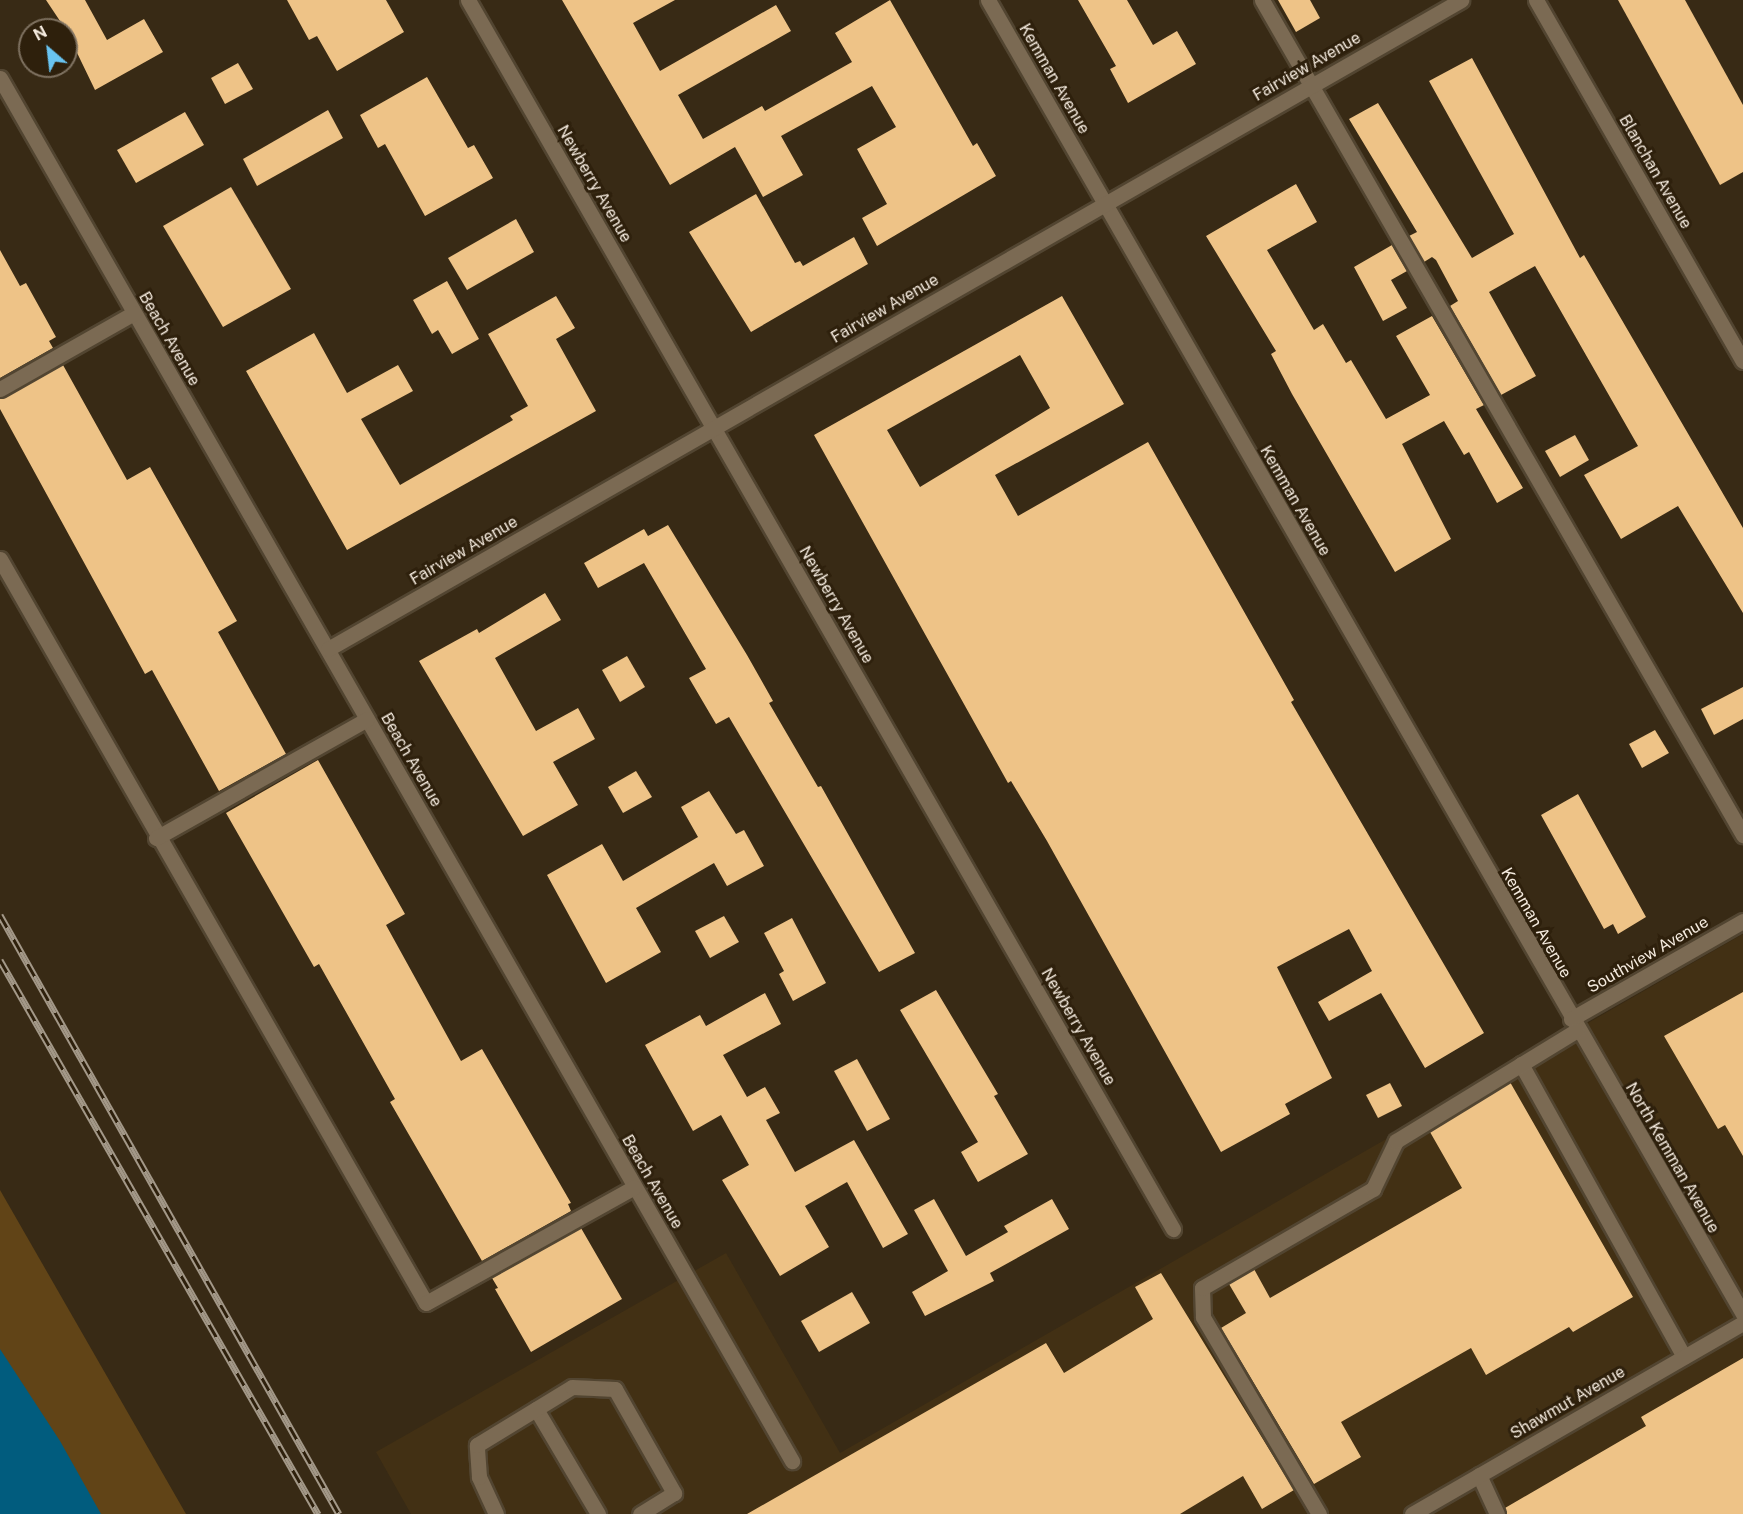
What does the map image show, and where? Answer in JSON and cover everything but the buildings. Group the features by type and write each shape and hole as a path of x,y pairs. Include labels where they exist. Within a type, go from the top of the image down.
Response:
{"street":[{"name":"Newberry Avenue","path":"468,0 1173,1229"},
{"name":"Kemman Avenue","path":"988,0 1574,1025"},
{"path":"1262,0 1743,835"},
{"name":"Fairview Avenue","path":"328,649 1461,0"},
{"name":"Blanchan Avenue","path":"1536,0 1743,361"},
{"name":"Beach Avenue","path":"0,78 792,1461"},
{"path":"0,389 134,313"},
{"path":"0,559 156,838 426,1303 634,1187"},
{"path":"156,838 367,719"},
{"name":"Southview Avenue","path":"1319,1514 1203,1317 1202,1288 1373,1189 1396,1141 1521,1064 1574,1025 1743,921"},
{"name":"North Kemman Avenue","path":"1574,1025 1743,1314"},
{"path":"1521,1064 1684,1357"},
{"name":"Shawmut Avenue","path":"1412,1514 1743,1323"},
{"path":"496,1514 479,1477 477,1445 572,1387 615,1389 674,1493 640,1514"},
{"path":"536,1409 598,1514"},
{"path":"1479,1475 1497,1514"}],"shaded area":[{"path":"1743,934 1743,1514 411,1514 376,1452 726,1253 840,1453"},
{"path":"0,1190 186,1514 0,1514"}],"water":[{"path":"0,1349 60,1441 101,1514 0,1514"}],"railway":[{"path":"0,915 339,1514"},
{"path":"0,960 318,1514"}]}
